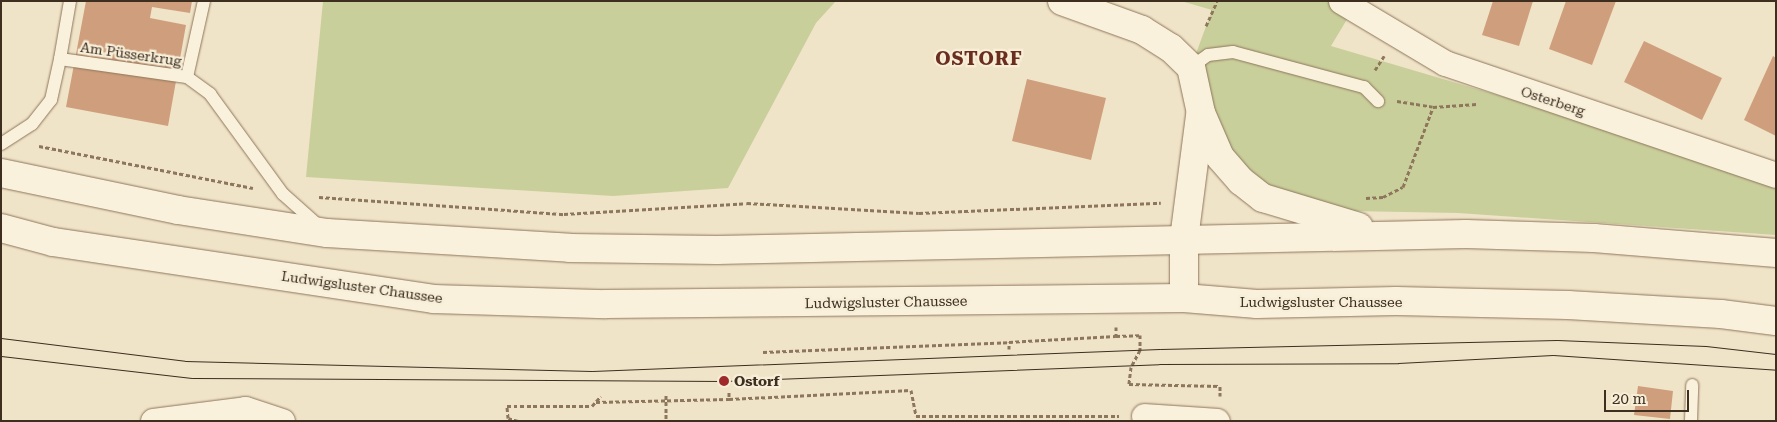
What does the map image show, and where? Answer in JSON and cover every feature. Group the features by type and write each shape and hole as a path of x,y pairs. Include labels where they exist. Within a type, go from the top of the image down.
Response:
{"street":[{"path":"1062,1 1142,30 1171,48 1191,66 1200,113 1220,156 1240,181 1263,198 1389,235"},
{"name":"Osterberg","path":"1341,1 1397,37 1445,63 1490,80 1776,175"},
{"path":"1184,298 1184,239 1200,113"},
{"path":"1,173 178,210 327,233 570,248 717,250 1389,235 1594,238 1776,253"},
{"name":"Ludwigsluster Chaussee","path":"1,228 53,242 433,299 606,304 820,304 1184,298 1257,304 1396,301 1568,305 1721,314 1776,321"},
{"path":"1,250 53,242"},
{"path":"153,421 245,409 282,421"},
{"path":"1155,418 1217,421"}],"lane":[{"path":"60,59 70,1"},
{"path":"187,77 204,1"},
{"path":"1191,66 1208,55 1233,52 1364,88 1378,101"},
{"name":"Am Püsserkrug","path":"5,142 32,124 51,100 60,59 187,77 210,94 283,194 327,233"},
{"path":"1691,421 1692,385"}],"path":[{"path":"1206,26 1217,1"},
{"path":"1364,88 1397,37"},
{"path":"1378,101 1409,100 1433,107 1480,104 1490,80"},
{"path":"1356,199 1382,197 1403,187 1433,107"},
{"path":"5,142 283,194 405,205 564,214 747,203 919,213 1163,202"},
{"path":"1116,325 1116,336"},
{"path":"763,352 1140,335 1140,350 1131,367 1129,384 1141,384"},
{"path":"1009,342 1009,349"},
{"path":"596,402 729,399 912,390 916,416 1155,418"},
{"path":"729,392 729,399"},
{"path":"666,395 666,421"},
{"path":"518,421 508,418 507,406 592,406 601,396"}],"green space":[{"path":"323,1 836,1 816,23 728,188 613,196 306,177"},
{"path":"1181,1 1328,1 1349,16 1331,46 1776,177 1776,235 1458,213 1296,210 1241,181 1191,67 1212,10"}],"building":[{"path":"86,1 192,1 190,13 152,7 150,18 186,25 168,126 66,107"},
{"path":"1493,1 1533,1 1519,46 1482,35"},
{"path":"1566,1 1616,1 1592,65 1549,49"},
{"path":"1644,41 1722,78 1702,120 1624,82"},
{"path":"1773,56 1776,58 1776,136 1744,120"},
{"path":"1027,79 1106,98 1091,160 1012,141"},
{"path":"1638,386 1673,391 1670,419 1634,415"}],"tram line":[{"path":"1,338 185,361 592,371 1160,349 1557,340 1706,346 1776,354"},
{"path":"1,356 192,378 724,381 1159,364 1398,363 1553,355 1776,370"}],"place":[{"name":"Ostorf","path":"724,381"}],"district":[{"name":"OSTORF","path":"979,59"}]}
